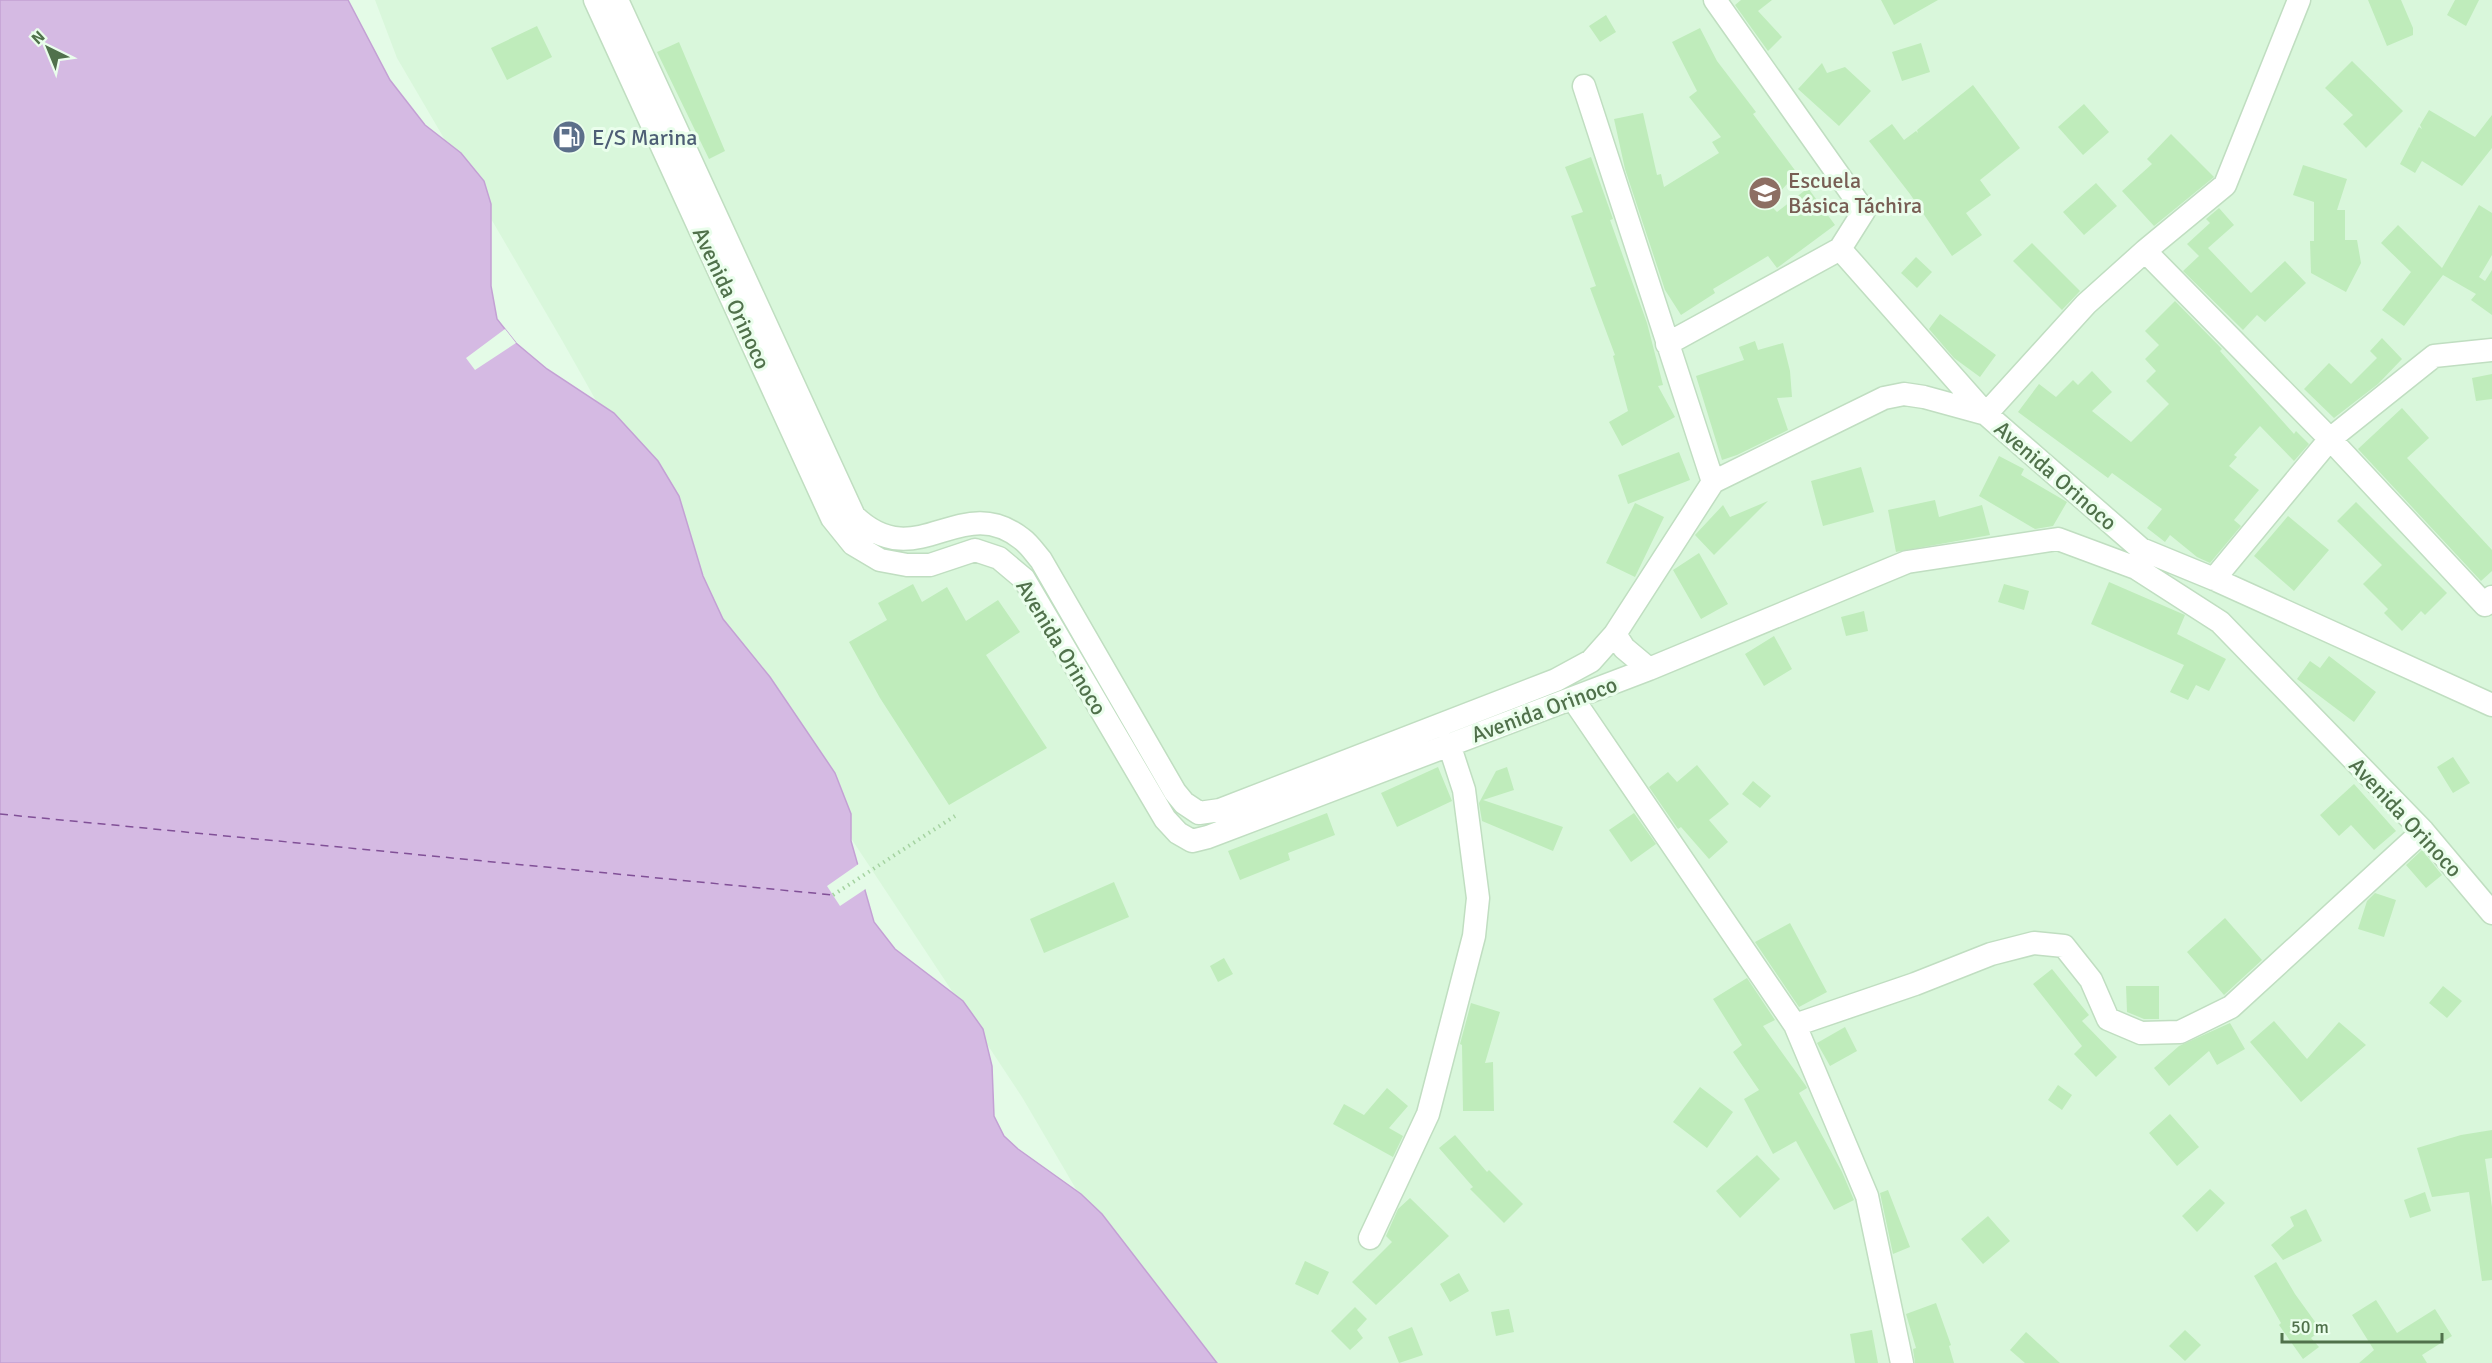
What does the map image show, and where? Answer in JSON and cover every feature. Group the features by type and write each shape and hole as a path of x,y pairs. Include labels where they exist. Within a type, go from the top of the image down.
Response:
{"street":[{"name":"Avenida Orinoco","path":"595,0 832,518 853,544 880,560 907,565 930,565 975,550 999,558 1023,579 1165,819 1178,833 1192,841 1208,837 1573,699 1906,562 2058,539 2136,568 2220,622 2423,831 2492,913"},
{"name":"Avenida Orinoco","path":"617,0 854,516 869,531 886,538 906,540 924,537 958,525 982,522 1005,529 1022,539 1041,560 1175,792 1184,803 1199,813 1220,810 1556,680 1591,661 1615,634 1713,482 1884,398 1904,394 1924,397 1986,414 2141,549 2214,579 2492,705"},
{"path":"1667,344 1840,249 1864,211 1715,0"},
{"path":"1840,249 1986,414 2086,304 2224,185 2299,0"},
{"path":"1584,86 1713,482"},
{"path":"2145,251 2331,439 2486,605 2492,597"},
{"path":"2214,579 2331,439 2434,356 2492,350"},
{"name":"Avenida Orinoco","path":"1615,634 1624,648 1649,669"},
{"path":"1573,699 1795,1025 1867,1196 1902,1363"},
{"path":"1370,1238 1428,1114 1474,936 1478,898 1464,790 1449,744"},
{"path":"1795,1025 1915,984 1991,954 2034,943 2064,946 2091,980 2108,1019 2141,1033 2180,1032 2231,1007 2423,831"}],"path":[{"path":"833,895 955,816"}],"shaded area":[{"path":"0,0 348,0 390,80 425,125 461,153 484,181 491,204 491,286 497,319 516,343 547,369 614,413 658,461 679,496 703,576 723,619 770,677 835,773 851,814 851,841 874,922 895,949 963,1001 983,1029 992,1066 994,1116 1004,1136 1018,1149 1081,1194 1102,1214 1217,1363 0,1363"},
{"path":"375,0 2492,0 2492,1363 1216,1363 1110,1247 1022,1097 796,755 563,342 397,58"}],"pier":[{"path":"505,329 516,343 475,370 466,358"},
{"path":"860,863 867,888 840,906 827,886"}],"building":[{"path":"1741,0 1772,0 1758,11 1782,37 1768,51 1735,5"},
{"path":"1881,0 1938,0 1894,25"},
{"path":"2368,0 2401,0 2413,28 2413,35 2387,46"},
{"path":"2455,0 2479,0 2466,26 2447,15"},
{"path":"1606,15 1616,32 1600,42 1589,26"},
{"path":"537,26 552,57 507,80 491,48"},
{"path":"1700,28 1717,61 1756,112 1753,114 1797,173 1769,204 1777,212 1808,188 1835,225 1777,268 1768,256 1713,289 1715,293 1681,315 1665,290 1625,169 1614,119 1643,113 1657,175 1661,174 1664,187 1719,153 1712,142 1721,137 1689,97 1697,91 1672,42"},
{"path":"679,42 725,151 709,159 657,52"},
{"path":"1921,43 1930,72 1902,81 1892,52"},
{"path":"2352,61 2403,111 2366,148 2343,124 2353,115 2325,88"},
{"path":"1822,63 1827,73 1845,67 1871,91 1839,126 1798,89"},
{"path":"1973,85 2020,148 1980,180 1991,195 1966,213 1982,235 1952,256 1910,194 1869,141 1892,124 1904,140 1916,131 1918,133 1917,130"},
{"path":"2084,104 2109,132 2083,155 2058,127"},
{"path":"2429,110 2475,137 2492,115 2492,148 2462,186 2422,161 2415,173 2400,164 2419,127 2422,129 2420,125"},
{"path":"2171,134 2214,177 2154,226 2122,191 2152,164 2147,159"},
{"path":"1591,157 1613,219 1610,220 1647,323 1663,385 1658,386 1675,417 1622,446 1609,422 1628,411 1613,356 1615,355 1590,288 1596,286 1571,216 1583,212 1565,167"},
{"path":"2303,165 2347,179 2337,210 2345,210 2345,240 2357,240 2361,263 2346,292 2311,273 2310,241 2314,241 2314,202 2293,195"},
{"path":"2096,183 2117,206 2084,235 2063,212"},
{"path":"2479,205 2492,213 2492,255 2479,277 2485,281 2492,270 2492,315 2471,300 2476,294 2443,275 2404,326 2382,310 2411,272 2381,243 2398,225 2442,268"},
{"path":"2219,208 2234,225 2208,248 2251,293 2285,261 2306,283 2265,322 2257,315 2243,330 2183,271 2199,256 2187,244 2210,223 2206,219"},
{"path":"2032,243 2080,291 2062,310 2013,261"},
{"path":"1916,257 1932,272 1917,288 1901,273"},
{"path":"2175,301 2222,349 2220,351 2294,434 2296,431 2309,444 2294,461 2260,426 2234,455 2237,457 2229,466 2259,490 2234,520 2241,526 2210,563 2197,557 2170,535 2165,542 2147,528 2162,509 2112,473 2108,478 2018,412 2039,384 2056,397 2073,380 2078,385 2092,371 2112,392 2092,411 2131,442 2169,404 2146,381 2156,371 2145,359 2159,345 2145,331"},
{"path":"1940,314 1996,355 1980,377 1954,358 1929,329"},
{"path":"2382,338 2402,359 2378,384 2334,418 2304,389 2329,363 2351,384 2377,358 2370,351"},
{"path":"1755,341 1758,350 1783,343 1790,371 1792,397 1777,398 1788,430 1722,460 1696,376 1744,360 1739,347"},
{"path":"2492,374 2492,399 2476,401 2472,378"},
{"path":"2402,408 2429,438 2407,458 2492,550 2492,571 2481,581 2358,449"},
{"path":"1679,452 1690,480 1628,504 1618,475"},
{"path":"1999,456 2024,469 2021,475 2067,502 2053,526 2035,529 1979,496"},
{"path":"1861,467 1874,512 1823,526 1811,481"},
{"path":"1935,500 1939,517 1982,505 1990,535 1896,552 1888,510"},
{"path":"1768,501 1714,555 1695,535 1723,505 1730,517"},
{"path":"2356,502 2447,593 2425,615 2421,611 2402,631 2384,613 2388,609 2363,584 2382,565 2337,521"},
{"path":"1635,503 1664,517 1635,577 1606,563"},
{"path":"2288,516 2329,550 2294,591 2254,556"},
{"path":"1699,553 1728,604 1701,619 1673,570"},
{"path":"2109,582 2185,615 2177,634 2226,659 2209,691 2196,685 2188,700 2170,692 2184,665 2091,624"},
{"path":"913,584 922,602 947,587 966,621 998,600 1020,632 986,655 1047,748 949,805 880,698 849,642 887,620 878,603"},
{"path":"2004,584 2029,591 2024,610 1998,602"},
{"path":"1864,611 1868,631 1846,636 1841,617"},
{"path":"1774,636 1792,669 1764,686 1745,654"},
{"path":"2329,656 2376,692 2354,722 2297,679 2310,661 2320,668"},
{"path":"2453,757 2470,783 2453,793 2437,767"},
{"path":"1697,765 1729,804 1709,820 1728,842 1709,859 1681,827 1678,829 1649,787 1668,772 1677,782"},
{"path":"1438,767 1452,801 1397,827 1381,793"},
{"path":"1507,767 1514,790 1483,800 1563,827 1553,851 1482,821 1479,803 1496,771"},
{"path":"1753,781 1771,796 1760,808 1742,794"},
{"path":"2354,784 2396,831 2374,850 2351,825 2339,836 2320,815"},
{"path":"1327,813 1335,835 1288,853 1290,860 1240,880 1228,851"},
{"path":"1634,813 1656,844 1631,862 1609,830"},
{"path":"2422,850 2442,875 2426,888 2406,865"},
{"path":"1114,882 1129,917 1044,953 1030,919"},
{"path":"2375,893 2396,900 2384,937 2358,929 2367,901"},
{"path":"2225,918 2262,960 2224,995 2187,952"},
{"path":"1790,923 1827,992 1799,1007 1755,942"},
{"path":"1224,958 1233,974 1218,982 1210,966"},
{"path":"2052,969 2089,1015 2082,1021 2117,1057 2096,1077 2074,1054 2082,1046 2033,984"},
{"path":"1747,978 1775,1020 1763,1026 1806,1086 1807,1088 1799,1093 1842,1172 1854,1200 1834,1210 1796,1141 1773,1154 1744,1099 1759,1090 1733,1052 1742,1045 1713,999"},
{"path":"2126,986 2159,986 2159,1019 2144,1019 2127,1012"},
{"path":"2443,986 2462,1001 2447,1018 2429,1003"},
{"path":"1471,1003 1500,1012 1485,1063 1493,1062 1494,1111 1463,1111 1462,1045 1460,1044"},
{"path":"2274,1021 2307,1059 2339,1022 2366,1045 2301,1102 2250,1042"},
{"path":"2230,1023 2245,1049 2217,1065 2209,1051 2169,1086 2154,1068 2179,1046"},
{"path":"1845,1027 1857,1051 1830,1066 1817,1043"},
{"path":"2058,1085 2072,1095 2062,1110 2048,1100"},
{"path":"1700,1087 1733,1112 1707,1148 1673,1122"},
{"path":"1387,1088 1408,1106 1389,1128 1403,1136 1393,1157 1333,1124 1344,1104 1364,1115"},
{"path":"2170,1114 2199,1147 2177,1166 2149,1133"},
{"path":"2492,1130 2492,1158 2485,1159 2492,1207 2492,1280 2482,1281 2469,1192 2432,1197 2417,1148 2461,1135"},
{"path":"1455,1135 1487,1172 1489,1170 1523,1204 1504,1223 1470,1189 1473,1187 1439,1148"},
{"path":"1757,1155 1780,1179 1740,1218 1716,1191"},
{"path":"2210,1189 2225,1203 2197,1232 2182,1216"},
{"path":"1888,1190 1910,1247 1893,1254 1880,1193"},
{"path":"2425,1192 2431,1211 2410,1218 2404,1200"},
{"path":"1410,1198 1449,1236 1376,1305 1352,1282 1392,1242 1386,1236 1398,1209"},
{"path":"2306,1209 2322,1241 2283,1260 2271,1245 2294,1226 2290,1217"},
{"path":"1988,1216 2010,1241 1983,1264 1961,1239"},
{"path":"1305,1261 1329,1272 1318,1295 1295,1284"},
{"path":"2276,1262 2295,1294 2321,1330 2311,1338 2319,1347 2303,1359 2279,1325 2281,1323 2254,1276"},
{"path":"1459,1273 1469,1291 1450,1302 1440,1284"},
{"path":"2376,1300 2397,1333 2435,1309 2452,1336 2422,1355 2427,1363 2359,1363 2374,1350 2352,1315"},
{"path":"1936,1303 1951,1345 1949,1346 1954,1363 1915,1363 1913,1349 1916,1348 1906,1314"},
{"path":"1355,1307 1367,1319 1357,1330 1363,1338 1350,1350 1331,1331"},
{"path":"1509,1309 1514,1332 1496,1336 1491,1312"},
{"path":"1412,1327 1423,1355 1399,1363 1388,1337"},
{"path":"1872,1330 1878,1363 1855,1363 1850,1334"},
{"path":"2185,1330 2201,1345 2185,1361 2169,1346"},
{"path":"2026,1332 2060,1363 2025,1363 2010,1350"}],"ferry route":[{"path":"0,814 833,895"}],"place":[{"name":"E/S Marina","path":"569,137"},
{"name":"Escuela Básica Táchira","path":"1765,193"}]}
